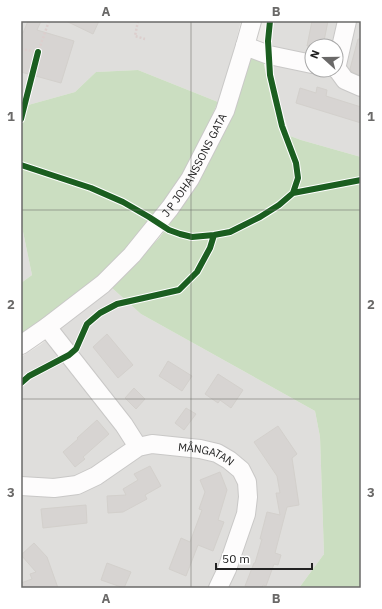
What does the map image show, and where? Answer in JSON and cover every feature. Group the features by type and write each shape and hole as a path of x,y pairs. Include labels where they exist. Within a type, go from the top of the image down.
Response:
{"street":[{"name":"J P JOHANSSONS GATA","path":"21,346 102,284 132,255 170,208 190,179 224,111 252,21"},
{"path":"343,38 347,21"},
{"path":"245,46 269,54 304,62"},
{"path":"343,78 361,87"},
{"path":"47,327 124,426 138,447"},
{"name":"MÅNGATAN","path":"21,486 54,488 77,485 96,476 138,447 152,444 217,452 241,470 247,482 248,497 246,514 218,588"}],"path":[{"path":"21,49 38,52 49,21"},
{"path":"138,21 135,36 145,39"}],"shaded area":[{"path":"21,21 241,21 229,69 218,102 138,70 96,72 75,92 21,107"},
{"path":"274,21 361,21 361,157 290,136 279,99 271,47"},
{"path":"21,222 32,275 21,283"},
{"path":"112,288 141,314 315,411 320,437 324,554 299,588 21,588 21,357 40,345"}],"green space":[{"path":"250,58 263,60 272,103 282,133 361,157 361,588 299,588 324,554 320,437 315,411 141,314 112,288 160,237 179,211 196,182"},
{"path":"138,70 218,102 199,145 183,174 148,226 104,271 44,320 21,336 21,283 32,275 21,222 21,107 75,92 96,72"}],"building":[{"path":"28,21 41,21 37,30 74,41 61,83 21,72 21,33 23,33"},
{"path":"66,21 99,21 93,34"},
{"path":"312,21 328,21 325,38 309,38"},
{"path":"358,39 361,39 361,76 352,72 350,69"},
{"path":"317,87 327,90 326,96 361,107 361,123 296,103 300,88 316,93"},
{"path":"107,334 133,365 118,378 93,347"},
{"path":"168,361 192,376 182,391 159,376"},
{"path":"218,374 243,390 231,408 220,400 218,403 205,394"},
{"path":"134,388 145,399 136,409 125,398"},
{"path":"186,408 196,414 184,430 175,423"},
{"path":"97,420 109,434 83,457 85,459 75,467 63,452"},
{"path":"278,426 297,454 292,458 299,505 287,507 275,553 281,555 278,565 274,564 266,586 263,585 262,588 251,588 245,586 255,563 262,539 260,539 267,512 280,515 276,493 280,493 277,476 254,442"},
{"path":"150,466 161,486 145,495 147,499 123,512 108,513 107,496 126,495 123,489 138,480 134,474"},
{"path":"220,472 227,490 218,520 224,522 213,551 198,545 186,576 169,569 181,538 190,542 202,510 199,509 205,492 200,480"},
{"path":"86,505 87,523 43,528 41,509"},
{"path":"34,543 47,557 58,588 21,588 21,583 32,579 30,574 36,572 21,555"},
{"path":"107,563 131,572 124,588 101,580"}],"cycle path":[{"path":"270,21 268,41 270,75 282,126 296,163 298,178 293,193"},
{"path":"21,119 38,52"},
{"path":"21,165 91,188 123,202 169,230 192,237 230,232 260,217 279,205 293,193 361,180"},
{"path":"21,383 29,376 69,355 76,349 87,324 100,313 117,304 179,290 197,272 210,248 214,235"}]}
